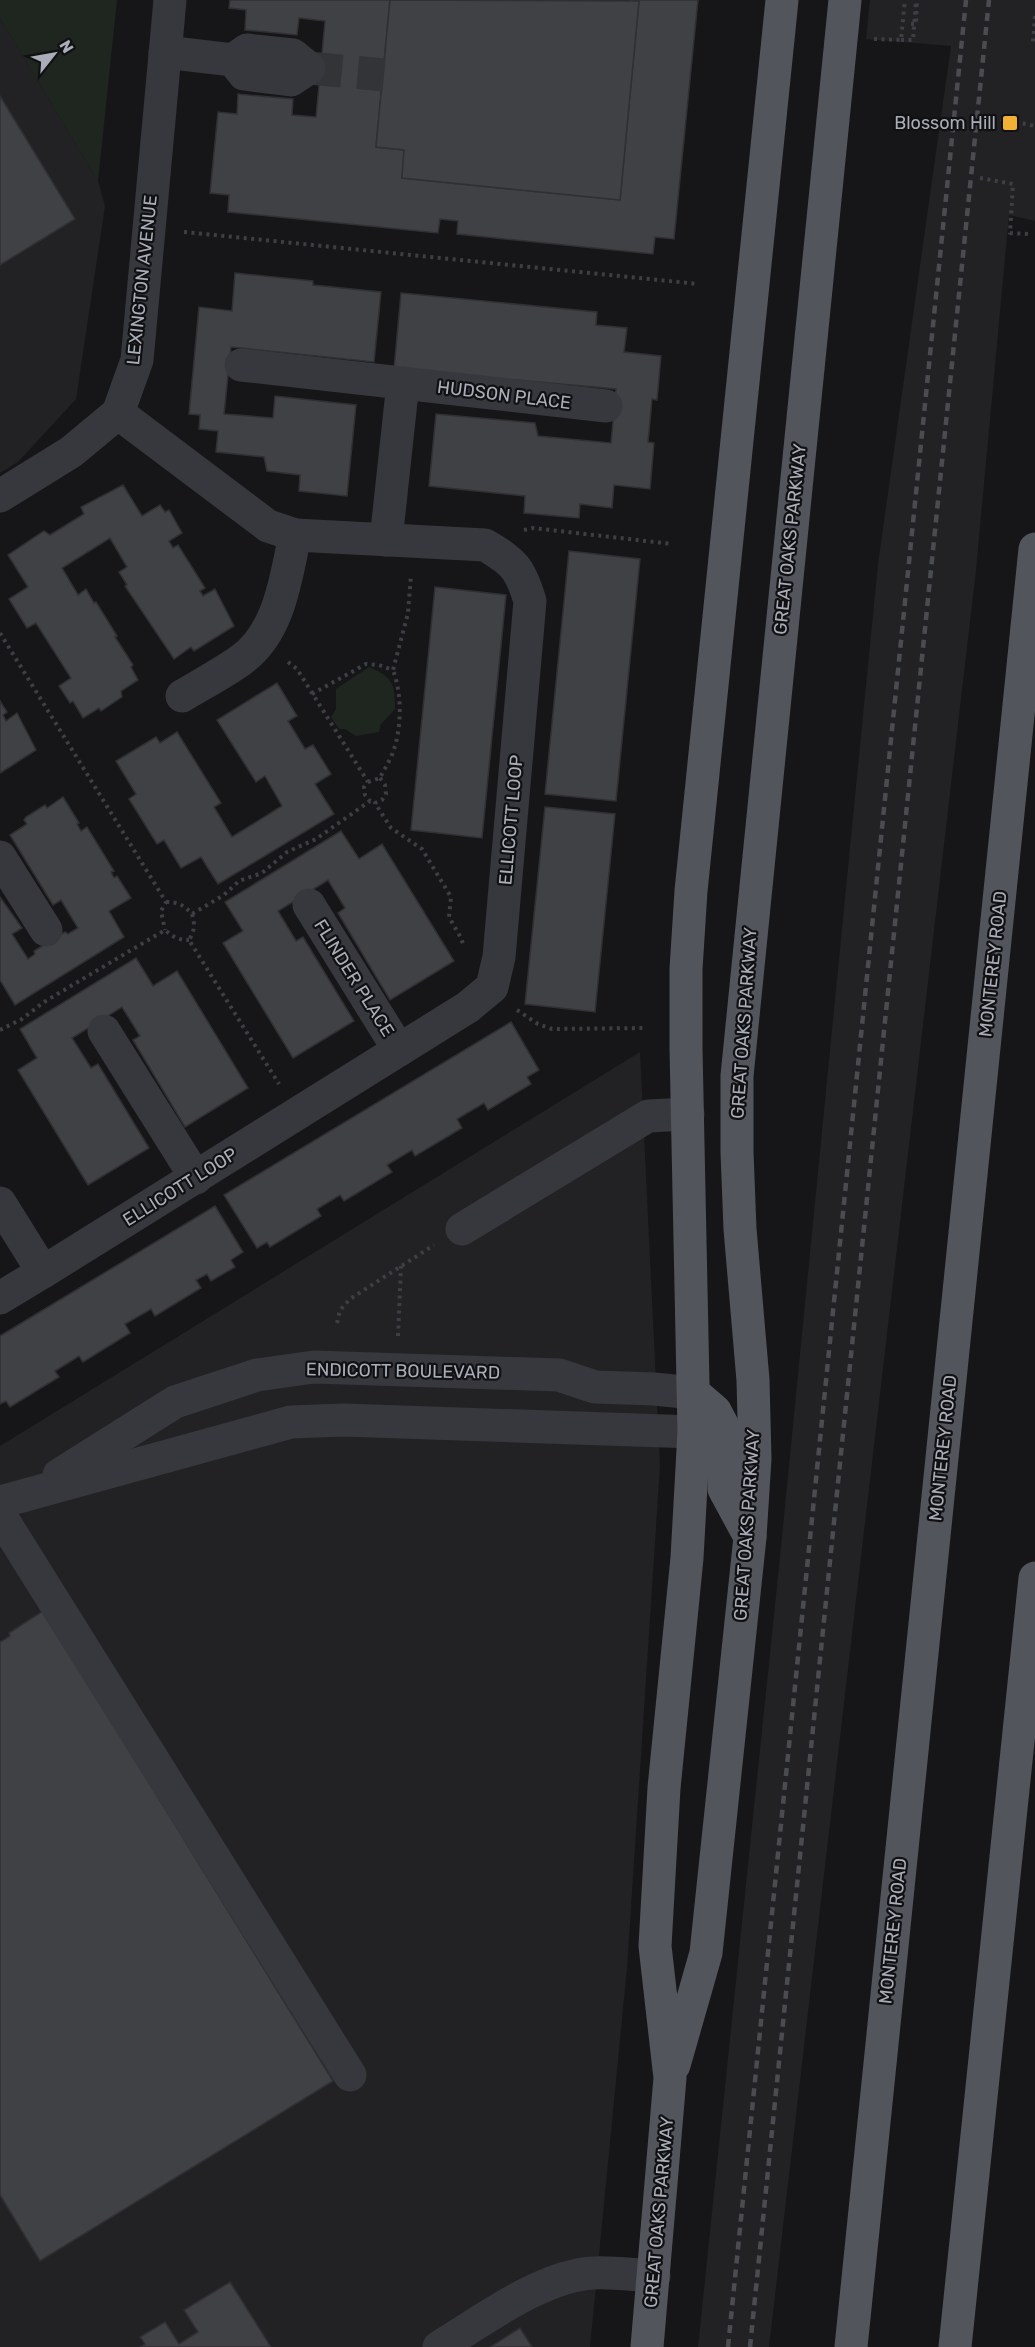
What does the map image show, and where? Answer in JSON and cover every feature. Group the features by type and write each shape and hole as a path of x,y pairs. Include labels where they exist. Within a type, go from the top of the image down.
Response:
{"main road":[{"name":"GREAT OAKS PARKWAY","path":"647,2347 670,2078 655,1946 664,1788 687,1558 694,1431 686,969 691,891 783,0"},
{"name":"GREAT OAKS PARKWAY","path":"670,2078 706,1953 750,1537 755,1459 753,1380 740,1229 737,1076 845,0"},
{"name":"MONTEREY ROAD","path":"851,2347 1035,549"},
{"path":"694,1393 715,1411 724,1430 724,1489 750,1537"},
{"path":"955,2347 1035,1578"}],"street":[{"name":"LEXINGTON AVENUE","path":"118,413 137,360 170,0"},
{"path":"165,52 232,60"},
{"name":"HUDSON PLACE","path":"241,364 606,406"},
{"path":"401,541 403,383"},
{"path":"0,496 70,452 118,413"},
{"name":"ELLICOTT LOOP","path":"0,1298 468,1007 492,987 500,957 530,601 523,577 508,558 485,545 296,535 268,526 118,413"},
{"path":"182,696 243,659 261,640 281,596 296,535"},
{"path":"0,857 46,930"},
{"name":"FLINDER PLACE","path":"309,905 399,1050"},
{"path":"104,1031 195,1178"},
{"path":"462,1229 648,1116 688,1114"},
{"path":"0,1203 43,1272"},
{"name":"ENDICOTT BOULEVARD","path":"32,1492 175,1402 256,1375 314,1367 559,1375 594,1387 694,1393"},
{"path":"481,1424 482,1372"},
{"name":"ENDICOTT BOULEVARD","path":"0,1502 291,1422 344,1420 694,1431"},
{"path":"0,1515 350,2075"},
{"path":"439,2347 518,2300 562,2279 593,2272 654,2276"}],"path":[{"path":"906,0 904,24 916,24 917,0"},
{"path":"901,40 906,0"},
{"path":"870,39 913,40 917,0"},
{"path":"1035,16 1033,42 1035,39"},
{"path":"986,116 1035,126"},
{"path":"980,178 1013,184 1010,233 1028,234"},
{"path":"184,232 698,284"},
{"path":"516,532 533,528 672,544"},
{"path":"401,541 408,614 393,670 400,700 397,734 394,751 380,778 368,782 364,787 365,795 373,802 391,828 422,849 451,897 449,916 465,951"},
{"path":"0,633 166,902"},
{"path":"281,657 297,669 368,782"},
{"path":"312,694 366,664 379,664 393,670"},
{"path":"192,914 224,895 239,881 262,873 275,860 316,839 386,794 385,785 380,778"},
{"path":"166,902 177,902 186,906 192,914 195,923 194,933 189,940"},
{"path":"166,902 161,911 165,930 180,940 189,940"},
{"path":"0,1030 22,1019 44,1002 165,930"},
{"path":"189,940 279,1084"},
{"path":"511,1007 538,1024 552,1029 646,1028"},
{"path":"336,1323 340,1310 350,1299 401,1265 462,1229"},
{"path":"396,1370 401,1265"}],"shaded area":[{"path":"0,0 117,0 98,181 0,18"},
{"path":"870,0 1035,0 1035,221 1009,215 976,570 769,2347 698,2347 780,1557 878,564 951,46 866,39"},
{"path":"0,18 98,181 105,206 76,399 18,462 0,473"},
{"path":"369,667 383,674 391,682 395,709 381,724 379,732 356,736 345,729 339,729 331,717 336,709 336,689"},
{"path":"640,1052 660,1466 627,1968 590,2347 0,2347 0,1446"}],"building":[{"path":"230,0 390,0 376,147 404,150 402,178 620,200 639,1 629,0 698,0 674,239 655,237 653,254 457,234 458,221 440,219 438,233 228,212 229,195 210,193 218,112 237,114 238,94 293,99 292,115 316,117 325,21 299,18 297,35 245,30 246,10 229,8"},
{"path":"390,0 639,1 620,200 402,178 404,150 376,147"},
{"path":"0,96 75,219 0,265"},
{"path":"235,273 313,281 313,285 381,292 374,362 231,347 224,414 273,418 275,396 356,405 347,496 299,491 300,475 267,471 264,457 216,452 218,431 199,429 200,415 189,414 199,307 232,311"},
{"path":"401,293 597,312 596,325 627,328 624,352 661,356 657,400 652,399 648,442 654,443 650,489 614,485 612,508 580,504 579,518 524,513 525,496 429,486 436,414 535,423 538,436 611,443 616,389 394,369"},
{"path":"123,485 142,516 160,505 165,512 169,510 182,533 169,541 173,548 178,545 205,588 200,591 203,596 215,589 234,626 194,651 191,647 174,659 125,586 127,585 119,572 127,567 110,538 62,568 78,595 86,589 94,603 96,602 133,665 131,667 138,680 121,691 122,697 101,711 99,708 83,718 73,701 70,703 59,686 71,678 36,623 27,628 9,599 28,587 8,555 44,531 50,535 84,514 81,507"},
{"path":"569,551 640,559 616,801 545,794"},
{"path":"435,587 506,595 482,838 411,830"},
{"path":"277,683 297,716 288,721 305,749 313,745 331,774 315,784 334,814 218,884 201,857 181,868 164,840 157,844 129,799 136,794 116,761 156,737 160,743 177,732 221,803 214,807 232,837 282,806 265,776 256,782 217,720"},
{"path":"0,701 7,712 3,715 6,721 17,713 36,750 0,773"},
{"path":"63,797 79,823 77,824 81,831 87,827 114,871 111,872 114,878 117,876 131,898 109,911 124,937 15,1005 0,980 0,897 22,928 12,934 28,959 35,954 34,951 65,932 68,934 78,928 61,900 53,905 10,835 27,824 24,820 26,817 45,805 47,808"},
{"path":"545,807 615,814 595,1012 525,1004"},
{"path":"341,831 359,859 382,844 454,961 390,1000 338,913 345,908 328,880 278,911 296,941 303,937 354,1021 293,1058 223,943 243,931 225,902"},
{"path":"136,958 153,986 177,971 248,1088 185,1127 133,1040 140,1036 122,1007 72,1038 91,1068 98,1064 149,1148 88,1185 18,1070 37,1058 20,1029"},
{"path":"511,1022 539,1070 527,1077 531,1084 488,1110 484,1103 457,1119 462,1128 415,1156 412,1150 387,1165 392,1172 344,1201 340,1195 317,1209 321,1216 270,1247 267,1242 257,1248 224,1195"},
{"path":"215,1206 243,1252 231,1260 235,1267 211,1281 207,1274 196,1280 201,1288 155,1316 151,1309 125,1324 130,1333 83,1362 79,1356 55,1371 59,1377 10,1407 6,1401 0,1404 0,1336"},
{"path":"43,1611 333,2081 40,2261 0,2195 0,1642 10,1636 9,1633"},
{"path":"230,2282 271,2347 140,2347 145,2344 140,2337 165,2322 179,2344 198,2332 184,2310"},
{"path":"520,2328 532,2347 490,2347"}],"tunnel":[{"path":"309,68 384,75"}],"railway":[{"path":"728,2347 966,0"},
{"path":"750,2347 989,0"}],"place":[{"name":"Blossom Hill","path":"1010,123"}]}
